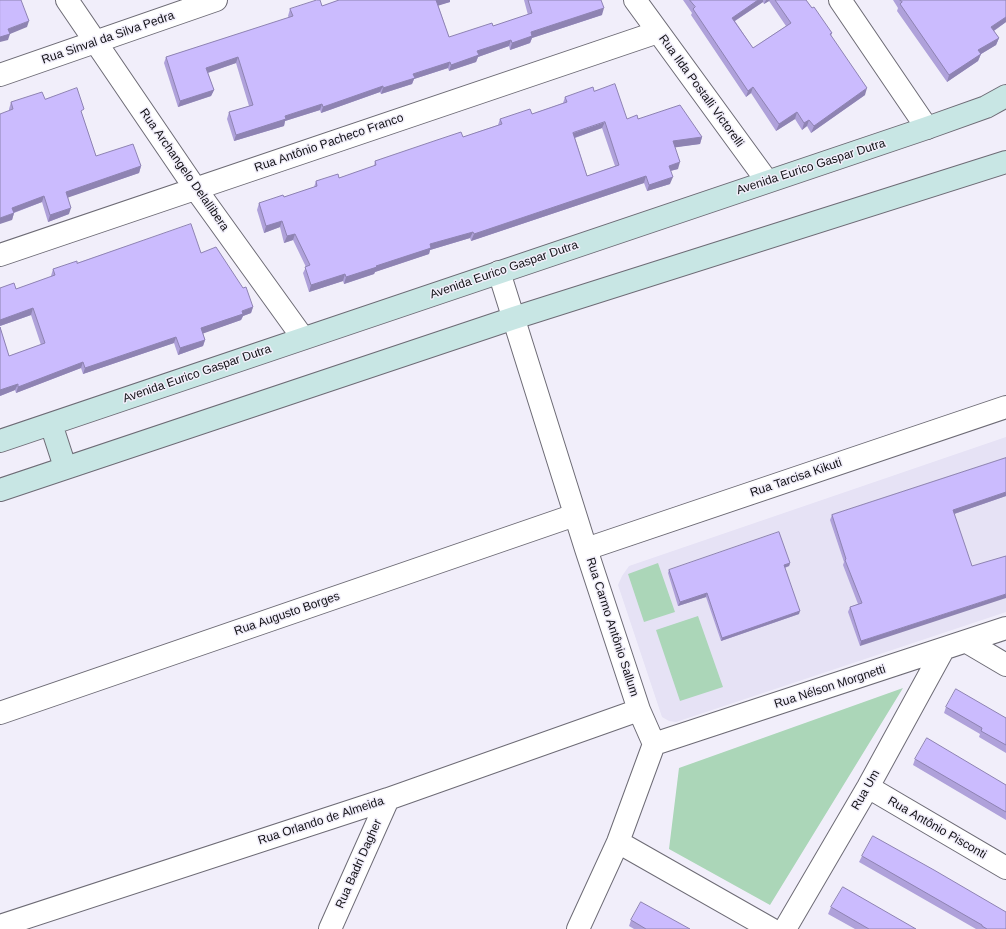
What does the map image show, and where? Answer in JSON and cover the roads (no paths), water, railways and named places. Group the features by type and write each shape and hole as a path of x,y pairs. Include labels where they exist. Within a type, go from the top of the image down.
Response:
{"street":[{"name":"Rua Archangelo Delallibera","path":"66,0 195,188 303,338"},
{"name":"Rua Sinval da Silva Pedra","path":"0,75 216,0"},
{"name":"Rua Ilda Postalli Victorelli","path":"635,0 767,181"},
{"path":"840,0 927,128"},
{"name":"Rua Antônio Pacheco Franco","path":"0,255 658,32"},
{"name":"Avenida Eurico Gaspar Dutra","path":"0,441 927,128 986,107 1006,96"},
{"path":"0,490 514,318 1006,162"},
{"name":"Rua Carmo Antônio Sallum","path":"499,272 586,549 639,710 654,744"},
{"name":"Rua Tarcisa Kikuti","path":"586,549 1006,407"},
{"path":"50,424 65,467"},
{"name":"Rua Augusto Borges","path":"0,713 575,515"},
{"name":"Rua Nélson Morgnetti","path":"654,744 1006,628"},
{"path":"967,642 1006,664"},
{"name":"Rua Um","path":"785,929 868,787 943,650"},
{"name":"Rua Orlando de Almeida","path":"0,926 388,799 639,710"},
{"path":"578,929 618,842 654,744"},
{"name":"Rua Antônio Pisconti","path":"868,787 1006,868"},
{"name":"Rua Badri Dagher","path":"330,929 388,799"},
{"path":"618,842 771,929"}]}
